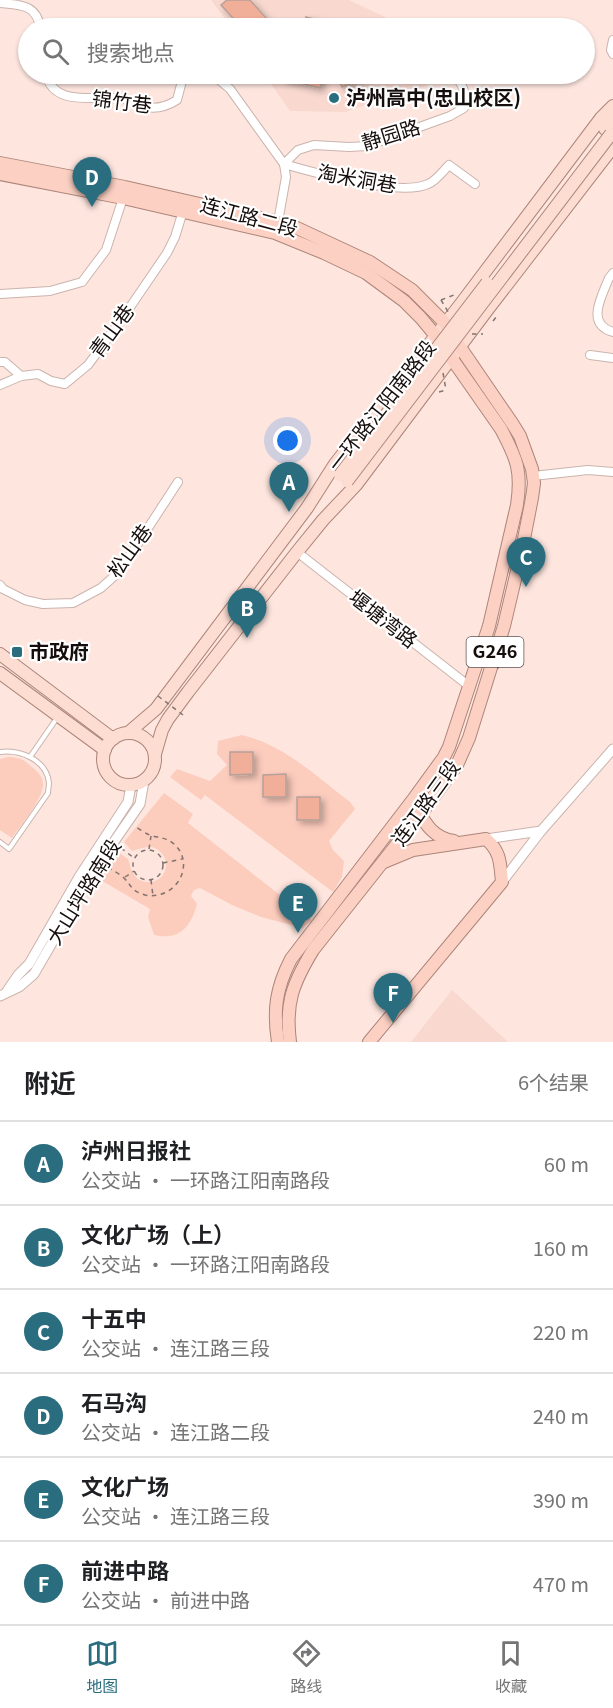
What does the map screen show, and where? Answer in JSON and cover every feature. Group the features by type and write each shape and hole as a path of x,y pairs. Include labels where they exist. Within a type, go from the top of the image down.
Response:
{"highway":[{"name":"连江路二段","path":"0,163 275,233 316,249 366,273 404,301 436,336 451,359"},
{"name":"连江路二段","path":"0,174 124,193 278,222 297,228 370,262 412,290 445,323 460,347"},
{"name":"连江路三段","path":"290,1042 289,1010 296,980 314,950 457,765 469,738 504,626 531,508 533,476 528,455 512,423 460,347"},
{"name":"连江路三段","path":"278,1042 275,1016 278,987 291,958 444,757 487,633 508,549 520,485 519,470 501,429 451,359"},
{"path":"412,801 430,830 450,841 461,842"},
{"path":"369,1042 502,882 497,851 486,839 413,850 382,862"}],"main road":[{"name":"一环路江阳南路段","path":"128,733 156,709 307,508 335,465 601,118 613,106"},
{"path":"323,520 344,478 609,132 613,117"},
{"name":"一环路江阳南路段","path":"155,754 168,719 297,552 356,485 613,147"},
{"path":"477,282 477,291 484,298 489,299 499,295"},
{"path":"409,369 421,367 427,370 434,383"},
{"path":"307,508 344,478"},
{"path":"0,654 113,739"},
{"path":"0,673 105,750"},
{"path":"128,733 136,734 148,741 155,754 152,772 144,780 131,785 117,781 107,771 104,757 105,750 113,739 128,733"}],"street":[{"path":"0,3 24,5 33,10 37,18"},
{"path":"613,40 611,50 613,54"},
{"name":"锦竹巷","path":"51,84 54,90 69,97 124,99 153,108 166,107 177,100 181,84"},
{"path":"224,84 284,164 286,177 278,222"},
{"name":"静园路","path":"284,164 298,150 314,145 367,146 450,116 464,108 466,98 461,84"},
{"name":"淘米洞巷","path":"284,164 322,175 368,184 406,188 429,184 449,165 475,184"},
{"path":"0,294 50,291 82,282 106,250 124,193"},
{"name":"青山巷","path":"21,376 38,374 51,381 65,384 88,365 167,254 183,211"},
{"path":"613,273 596,313 599,323 613,332"},
{"path":"590,355 613,358"},
{"path":"0,362 5,363 21,376 0,385"},
{"path":"533,476 588,470 613,471"},
{"name":"松山巷","path":"0,585 3,589 25,600 43,604 73,603 101,588 120,571 178,482"},
{"name":"堰塘湾路","path":"297,552 469,686"},
{"path":"502,882 541,831 613,749"},
{"name":"大山坪路南段","path":"3,994 20,987 32,977 100,862 140,804 144,780"},
{"name":"大山坪路南段","path":"3,994 29,964 84,869 128,802 131,785"},
{"path":"486,839 541,831"}],"lane":[{"path":"30,757 59,716"},
{"path":"0,752 22,752 30,757 44,770 49,783 48,793 9,849 0,842"}],"path":[{"path":"441,300 458,291"},
{"path":"471,660 499,668"},
{"path":"158,696 183,715"},
{"path":"100,862 124,878 129,887 135,891 153,896 162,895 176,885 183,870 182,859 176,846 161,837 151,836 128,822"},
{"path":"148,850 151,836"},
{"path":"113,842 135,859"},
{"path":"148,850 156,853 163,864 159,875 151,879 142,879 134,871 135,859 148,850"},
{"path":"163,864 182,859"},
{"path":"124,878 134,871"},
{"path":"151,879 153,896"}],"shaded area":[{"name":"泸州高中(忠山校区)","path":"211,0 349,0 387,18 224,18"},
{"name":"泸州高中(忠山校区)","path":"271,84 427,84 345,112 290,111"},
{"path":"242,735 286,754 350,802 355,809 329,841 333,850 344,861 342,877 333,892 205,795 201,800 170,777 177,769 210,781 227,765 217,754 218,741"},
{"path":"19,758 27,763 37,771 43,784 36,804 12,838 0,830 0,759"},
{"path":"164,793 193,814 188,823 312,920 303,928 261,917 200,888 194,890 191,896 197,904 188,925 171,936 154,935 148,917 150,909 99,879 118,852 128,859 132,872 138,879 150,882 162,877 166,869 166,861 159,850 151,847 132,851 124,842"},
{"path":"452,990 508,1042 411,1042"}],"building":[{"path":"227,0 250,0 266,18 233,18 221,5"},
{"path":"304,84 321,84 320,88"},
{"path":"230,752 253,752 253,774 230,775"},
{"path":"286,774 286,797 263,797 263,775"},
{"path":"297,797 320,797 320,820 297,820"}],"place":[{"name":"泸州高中(忠山校区)","path":"334,98"},
{"name":"石马沟","path":"92,207"},
{"name":"泸州日报社","path":"289,512"},
{"name":"十五中","path":"526,587"},
{"name":"文化广场（上）","path":"247,638"},
{"name":"市政府","path":"17,652"},
{"name":"文化广场","path":"298,933"},
{"name":"前进中路","path":"393,1023"}]}
